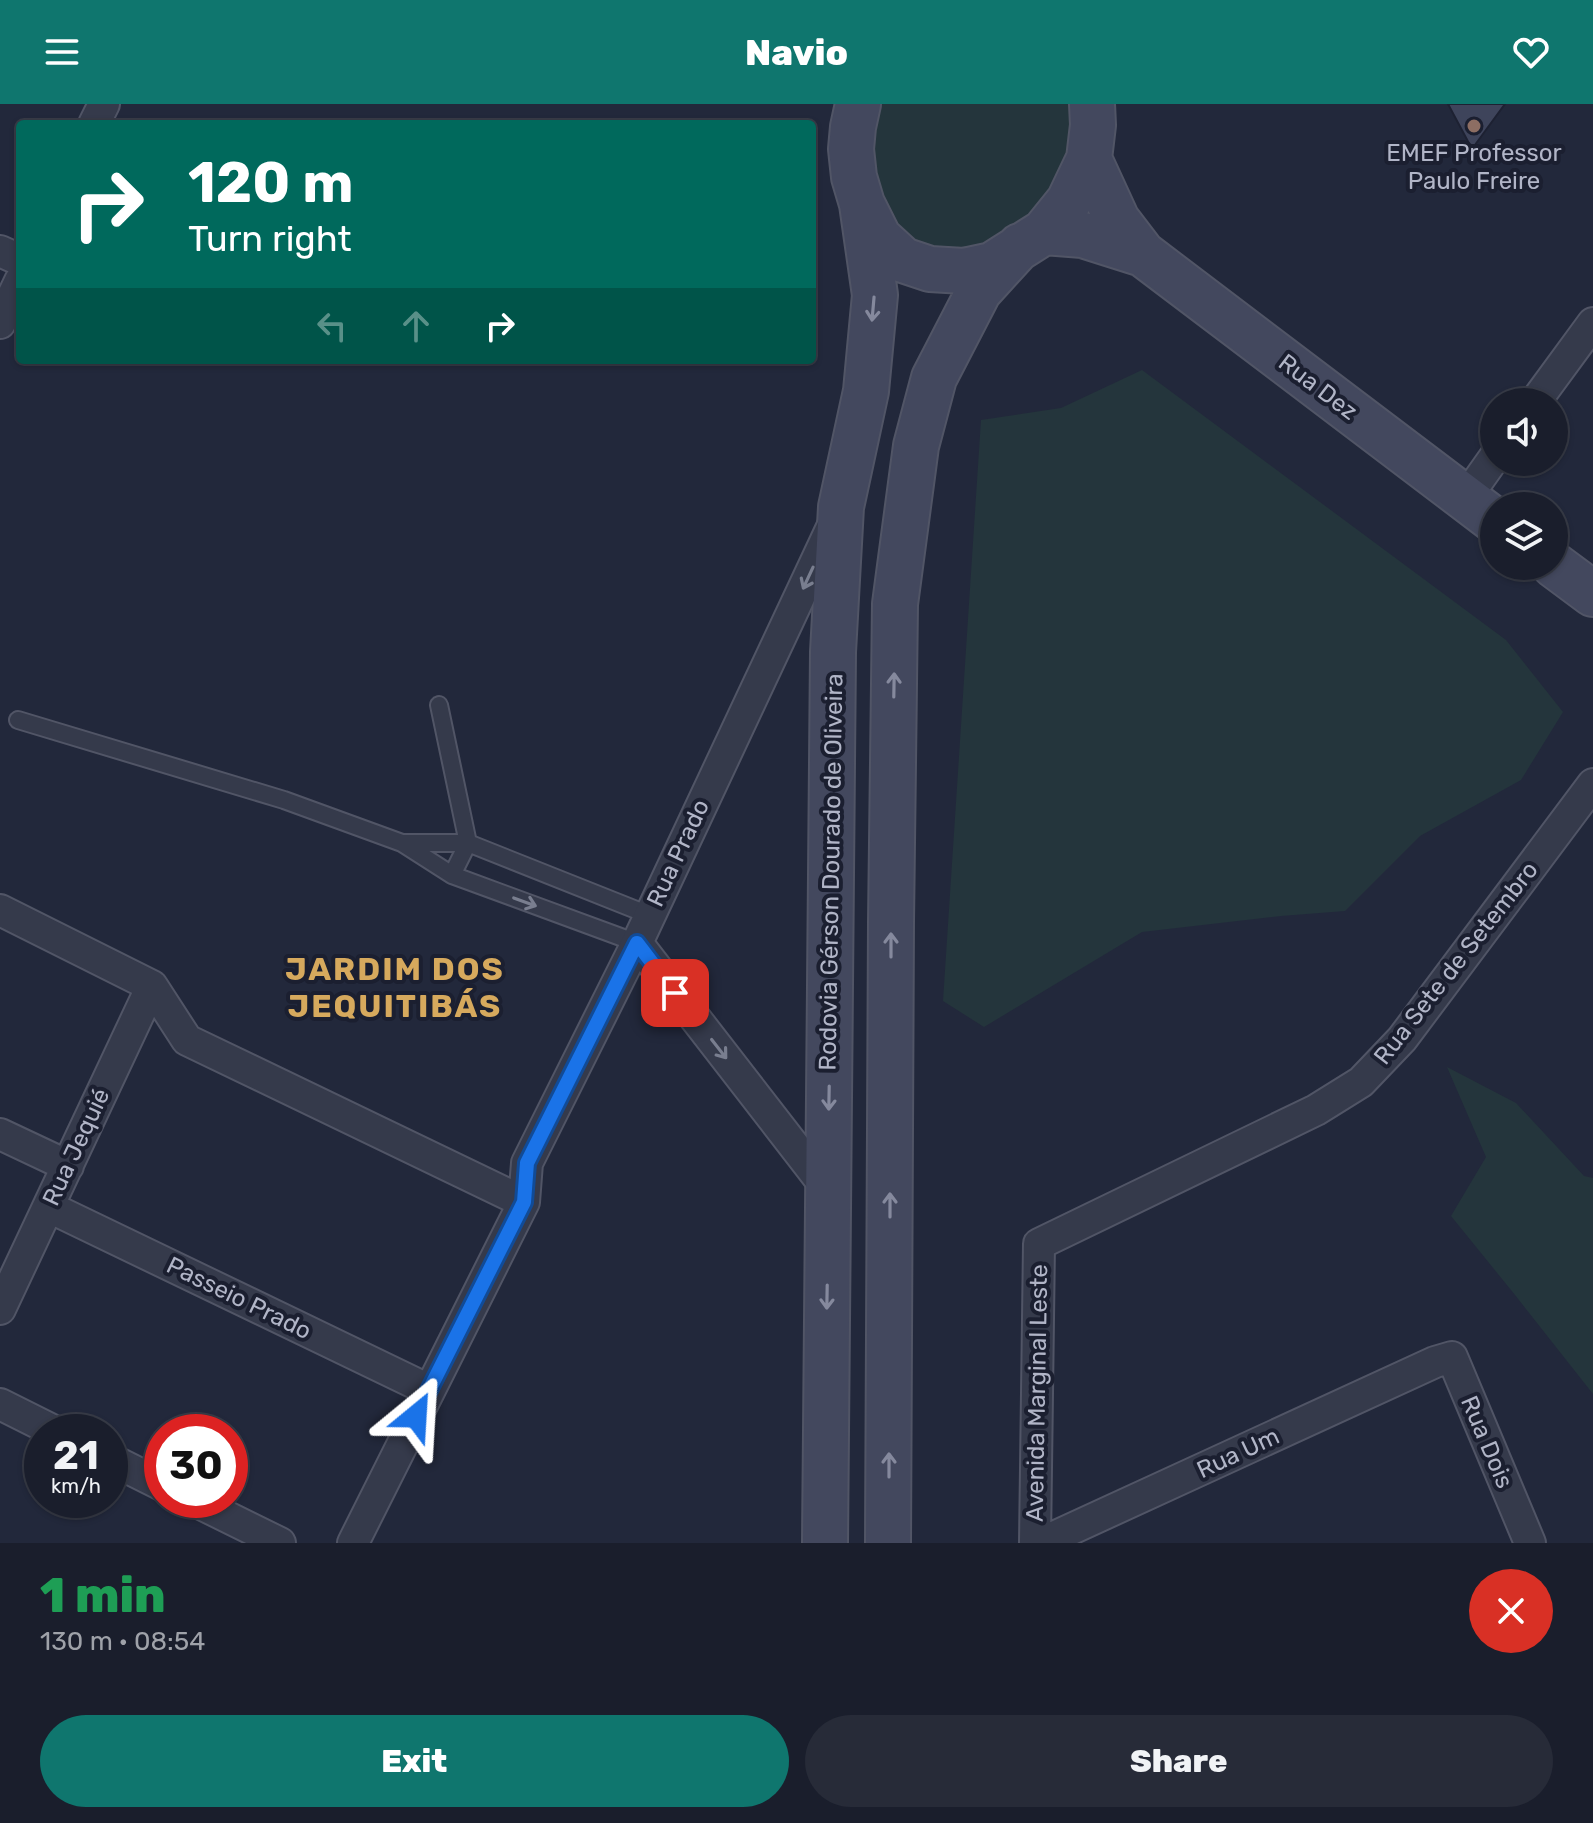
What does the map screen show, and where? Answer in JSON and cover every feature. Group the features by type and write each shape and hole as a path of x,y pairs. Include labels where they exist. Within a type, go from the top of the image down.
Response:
{"main road":[{"path":"888,1543 895,604 916,446 934,378 979,291 1069,201 1089,159 1092,104"},
{"path":"853,112 851,149 854,177 862,204 879,238 903,260 930,269 964,271 992,265 1032,239"},
{"name":"Rua Dez","path":"1089,159 1117,220 1143,254 1479,510"},
{"name":"Rodovia Gérson Dourado de Oliveira","path":"825,1543 833,652 841,507 866,391 875,295 862,204"},
{"name":"Rua Dez","path":"1032,239 1083,235 1143,254"},
{"path":"1568,575 1593,594"}],"street":[{"path":"0,323 16,289"},
{"path":"1545,388 1593,323"},
{"path":"1479,510 1489,476"},
{"name":"Rua Prado","path":"353,1543 524,1202 527,1163 637,943 841,507"},
{"name":"Rua Sete de Setembro","path":"1039,1244 1316,1110 1361,1082 1402,1039 1593,784"},
{"path":"0,910 152,986 187,1040 524,1202"},
{"path":"637,943 829,1191"},
{"name":"Rua Jequié","path":"0,1309 152,986"},
{"path":"0,1134 68,1166"},
{"name":"Passeio Prado","path":"49,1207 429,1390"},
{"name":"Avenida Marginal Leste","path":"1038,1543 1039,1244"},
{"name":"Rua Dois","path":"1435,1362 1452,1357 1530,1543"},
{"name":"Rua Um","path":"1038,1543 1435,1362"},
{"path":"0,1404 24,1416"},
{"path":"229,1518 280,1543"}],"lane":[{"path":"439,705 468,843 452,875"},
{"path":"18,720 284,800 402,843 452,875 637,943"},
{"path":"402,843 468,843 649,915"}],"shaded area":[{"path":"874,104 1070,104 1072,125 1066,157 1051,190 1028,218 987,250 912,248 877,199 869,128"},
{"path":"1142,370 1506,640 1563,712 1521,780 1420,836 1345,911 1142,932 984,1027 943,1001 981,420 1061,408"},
{"path":"1447,1067 1516,1103 1584,1176 1593,1178 1593,1394 1451,1216 1486,1157"}],"building":[{"name":"EMEF Professor Paulo Freire","path":"1448,104 1505,104 1472,149"}],"place":[{"name":"EMEF Professor Paulo Freire","path":"1474,126"}],"district":[{"name":"JARDIM DOS JEQUITIBÁS","path":"395,988"}],"route":[{"path":"416,1416 524,1202 527,1163 637,943 675,993"}]}
